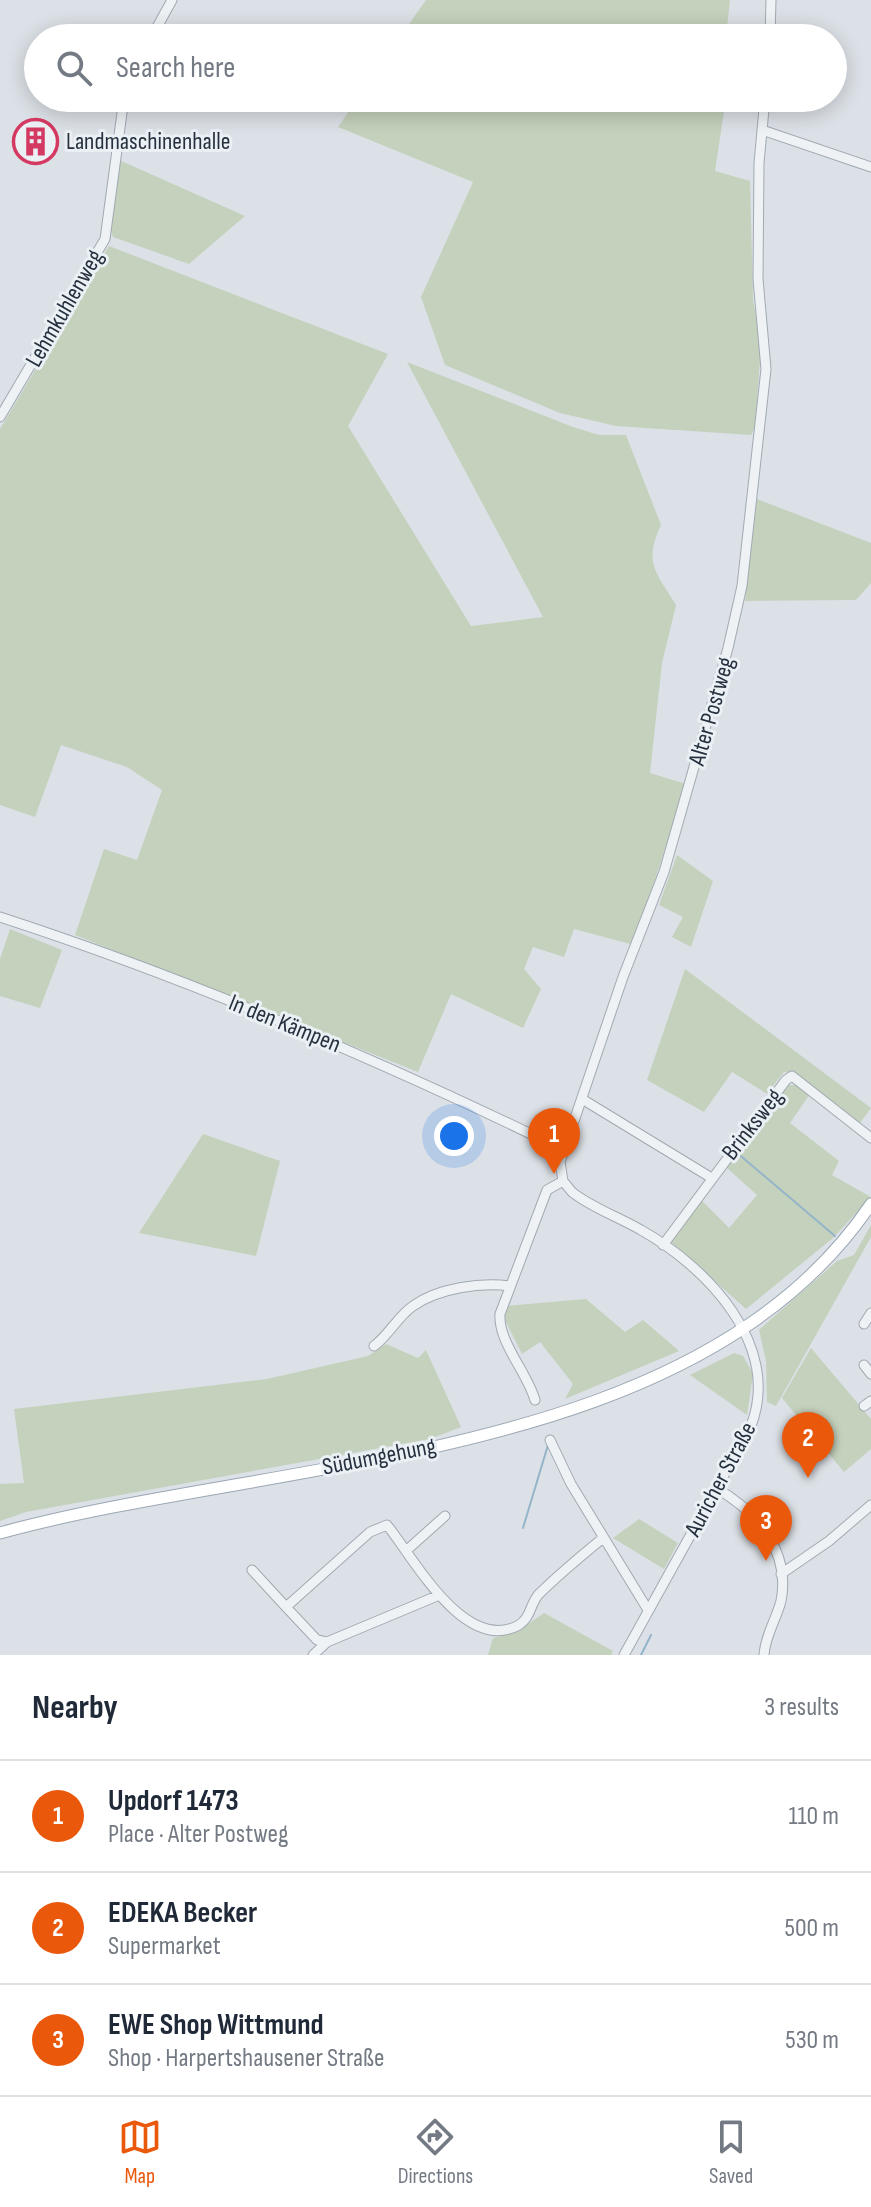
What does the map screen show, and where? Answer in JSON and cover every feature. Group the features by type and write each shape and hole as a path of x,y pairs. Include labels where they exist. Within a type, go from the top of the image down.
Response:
{"main road":[{"path":"742,1327 810,1276 871,1204"},
{"name":"Südumgehung","path":"0,1533 126,1503 449,1443 541,1419 645,1381 742,1327"}],"street":[{"path":"159,24 172,0"},
{"path":"770,24 771,0"},
{"name":"Lehmkuhlenweg","path":"0,417 105,239 122,112"},
{"name":"Alter Postweg","path":"563,1181 560,1162 562,1149 664,872 728,648 742,586 766,369 758,279 764,112"},
{"path":"762,130 871,167"},
{"name":"In den Kämpen","path":"0,917 286,1022 411,1075 562,1149"},
{"name":"Brinksweg","path":"663,1245 710,1177 792,1076 871,1138"},
{"name":"Brinksweg","path":"582,1099 710,1177"},
{"path":"535,1400 528,1377 499,1321 547,1190 563,1181"},
{"name":"Auricher Straße","path":"563,1181 578,1197 663,1245 721,1295 742,1327 759,1367 759,1397 751,1426 624,1655"},
{"path":"374,1346 406,1311 424,1300 477,1286 510,1286"},
{"path":"864,1324 871,1313"},
{"path":"864,1365 871,1374"},
{"path":"550,1440 603,1538 648,1610"},
{"path":"716,1488 742,1503 762,1525 772,1542 781,1574 781,1598 764,1655"},
{"path":"781,1574 829,1541 871,1505"},
{"path":"407,1550 445,1516"},
{"path":"286,1607 380,1525 387,1525 437,1596 469,1627 496,1633 520,1625 531,1614 536,1598 603,1538"},
{"path":"252,1570 317,1640 327,1642"},
{"path":"313,1655 327,1642 437,1596"}],"green space":[{"path":"426,0 730,0 727,24 409,24"},
{"path":"348,112 724,112 715,171 750,181 753,299 761,347 755,427 751,435 616,426 560,413 445,365 421,297 473,182 338,127"},
{"path":"119,160 245,216 189,264 113,237 111,231"},
{"path":"109,246 388,354 348,426 471,626 543,617 407,362 573,427 599,435 626,435 661,525 653,549 654,567 676,605 662,663 650,773 686,784 634,945 574,929 564,957 533,947 524,969 541,989 523,1028 451,994 418,1072 75,935 104,849 137,860 162,790 127,767 61,745 35,817 0,805 0,429"},
{"path":"757,499 871,543 871,583 856,600 745,601"},
{"path":"677,855 713,881 691,947 672,937 683,917 659,905"},
{"path":"10,929 62,950 40,1008 0,996 0,959"},
{"path":"685,969 871,1108 860,1123 796,1074 784,1072 767,1094 732,1072 704,1112 647,1080"},
{"path":"788,1085 799,1085 810,1094 790,1123 839,1161 832,1175 871,1197 833,1238 746,1309 669,1240 700,1199 729,1228 757,1195 726,1167"},
{"path":"203,1134 280,1161 256,1256 139,1233"},
{"path":"871,1225 871,1237 776,1406 767,1402 766,1361 759,1330 837,1261 854,1255"},
{"path":"586,1299 625,1332 643,1320 679,1351 565,1399 573,1384 540,1342 522,1354 505,1320 506,1306"},
{"path":"386,1344 418,1358 426,1350 461,1427 430,1439 26,1512 0,1521 0,1484 24,1483 14,1409 267,1379 368,1356"},
{"path":"811,1348 871,1419 871,1449 844,1472 817,1439 819,1436 813,1428 809,1431 782,1398"},
{"path":"734,1353 743,1356 753,1374 747,1415 690,1375"},
{"path":"639,1519 678,1543 664,1569 613,1538"},
{"path":"544,1613 613,1651 611,1655 488,1655 493,1638 518,1631"}],"waterway":[{"path":"730,1146 768,1097"},
{"path":"736,1152 835,1236"},
{"path":"523,1528 548,1445"},
{"path":"641,1655 651,1635"}],"place":[{"name":"Landmaschinenhalle","path":"35,141"},
{"name":"Updorf 1473","path":"554,1174"},
{"name":"EDEKA Becker","path":"808,1478"},
{"name":"EWE Shop Wittmund","path":"766,1561"}]}
